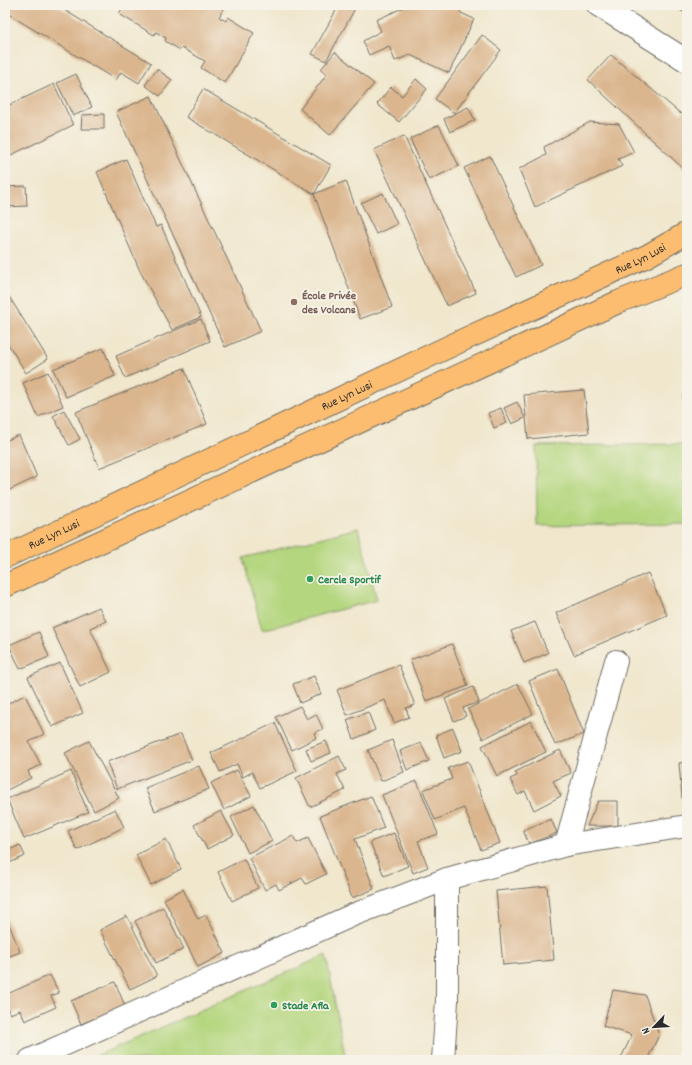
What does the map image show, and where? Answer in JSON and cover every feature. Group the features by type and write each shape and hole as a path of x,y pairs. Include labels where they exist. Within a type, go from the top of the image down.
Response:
{"main road":[{"name":"Rue Lyn Lusi","path":"5,557 463,340 647,256 687,233"},
{"path":"5,586 618,302 687,274"}],"street":[{"path":"598,5 687,61"},
{"path":"566,845 616,661"},
{"path":"30,1060 353,915 447,879 566,845 687,826"},
{"path":"443,1060 447,1001 447,879"}],"green space":[{"path":"684,391 687,391 687,524 537,526 536,446 685,444"},
{"name":"Cercle Sportif","path":"358,528 377,600 262,630 243,558"},
{"name":"Stade Afia","path":"326,955 345,1055 344,1060 87,1060"}],"building":[{"path":"5,5 56,5 151,63 139,83 121,72 116,80 5,12"},
{"path":"124,5 226,5 219,17 226,21 228,17 254,33 225,83 201,68 205,61 182,48 180,50 165,41 166,38 156,32 154,35 119,14"},
{"path":"339,5 357,5 326,61 312,54"},
{"path":"409,5 457,5 461,13 474,19 449,73 410,55 395,61 389,46 369,55 363,41 381,31 376,20"},
{"path":"674,5 687,5 687,15"},
{"path":"482,35 501,50 454,113 435,99"},
{"path":"335,52 374,84 330,135 300,109 327,74 321,69"},
{"path":"611,55 681,114 687,109 687,172 588,80"},
{"path":"157,69 172,80 160,96 145,85"},
{"path":"76,74 92,107 73,116 57,83"},
{"path":"416,79 427,89 399,122 377,104 391,87 402,96"},
{"path":"54,84 73,125 5,158 5,107"},
{"path":"203,89 331,165 314,194 186,117"},
{"path":"151,96 261,331 225,347 116,112"},
{"path":"468,107 475,120 450,132 444,119"},
{"path":"104,114 104,129 81,129 82,115"},
{"path":"590,122 619,124 634,152 618,159 622,166 535,207 519,169 546,155 544,147"},
{"path":"439,125 459,166 429,180 410,139"},
{"path":"404,136 476,293 447,306 374,150"},
{"path":"490,156 541,265 516,277 464,168"},
{"path":"126,159 156,227 161,225 201,317 172,330 140,271 97,172"},
{"path":"346,181 392,307 360,319 314,194"},
{"path":"26,186 27,206 5,207 5,187"},
{"path":"383,193 397,224 376,234 361,203"},
{"path":"5,290 48,359 26,373 5,339"},
{"path":"201,319 210,341 125,378 116,356"},
{"path":"103,348 115,376 66,397 53,369"},
{"path":"184,368 207,424 99,468 76,412"},
{"path":"48,372 63,406 38,417 23,383"},
{"path":"584,390 589,433 528,439 524,395"},
{"path":"517,402 525,418 512,424 504,408"},
{"path":"501,408 507,423 494,428 488,413"},
{"path":"64,410 80,439 69,445 53,416"},
{"path":"19,435 37,477 5,492 5,441"},
{"path":"648,573 667,615 574,655 556,613"},
{"path":"99,607 106,621 90,628 111,672 80,687 52,628"},
{"path":"535,622 548,653 524,663 511,631"},
{"path":"39,632 49,657 20,669 9,645"},
{"path":"452,644 468,686 426,701 410,660"},
{"path":"60,663 83,713 52,727 28,677"},
{"path":"399,665 415,705 406,708 409,717 394,723 385,700 347,715 337,690"},
{"path":"558,669 584,734 555,745 529,681"},
{"path":"314,676 321,694 300,703 293,684"},
{"path":"518,684 533,714 483,739 468,709"},
{"path":"473,687 479,702 463,708 466,716 454,721 445,699"},
{"path":"25,695 44,734 29,742 41,765 28,771 31,778 5,791 5,705"},
{"path":"300,706 307,719 316,714 323,729 314,733 316,738 292,750 276,717"},
{"path":"368,712 375,730 354,739 347,720"},
{"path":"531,721 546,752 497,776 482,746"},
{"path":"275,723 297,771 260,788 252,772 243,777 237,764 220,772 211,753"},
{"path":"453,728 462,751 444,758 436,735"},
{"path":"181,734 192,760 117,789 107,762"},
{"path":"392,740 404,772 381,781 368,750"},
{"path":"89,741 119,798 94,811 65,753"},
{"path":"326,741 331,753 311,761 306,749"},
{"path":"421,743 429,761 407,770 400,751"},
{"path":"560,750 571,773 553,781 561,796 534,810 525,791 518,795 510,779 517,776 515,772"},
{"path":"339,756 346,770 337,774 345,790 310,807 296,778"},
{"path":"468,761 500,843 481,850 464,808 435,820 423,790 452,779 448,768"},
{"path":"687,762 687,797 682,798 679,763"},
{"path":"199,766 209,789 155,811 145,788"},
{"path":"237,770 251,796 224,810 211,783"},
{"path":"71,771 88,812 24,839 7,799"},
{"path":"417,781 438,834 418,841 428,867 413,873 382,795"},
{"path":"371,796 384,828 355,839 374,889 352,898 320,816"},
{"path":"598,801 618,801 618,826 587,826"},
{"path":"254,805 272,841 248,853 231,817"},
{"path":"115,809 124,827 77,850 68,831"},
{"path":"221,811 234,835 207,849 194,825"},
{"path":"551,819 557,833 529,844 523,830"},
{"path":"394,833 408,866 384,876 370,842"},
{"path":"293,836 297,843 308,838 326,874 306,884 302,878 279,890 276,884 265,890 249,858"},
{"path":"166,839 181,869 151,885 136,855"},
{"path":"20,845 25,856 7,864 5,860 5,852"},
{"path":"244,859 258,888 232,901 218,872"},
{"path":"547,886 554,960 503,965 496,891"},
{"path":"183,889 198,919 206,915 225,953 198,967 164,899"},
{"path":"163,907 184,949 156,963 135,921"},
{"path":"5,914 20,952 5,958"},
{"path":"127,916 157,976 130,989 100,930"},
{"path":"50,975 59,993 51,996 56,1007 25,1021 20,1010 10,1014 5,1002 5,995"},
{"path":"115,982 125,1006 81,1024 71,1001"},
{"path":"613,990 645,995 659,1035 647,1060 620,1060 632,1035 603,1026"}],"place":[{"name":"École Privée des Volcans","path":"294,302"},
{"name":"Cercle Sportif","path":"310,579"},
{"name":"Stade Afia","path":"274,1005"}]}
